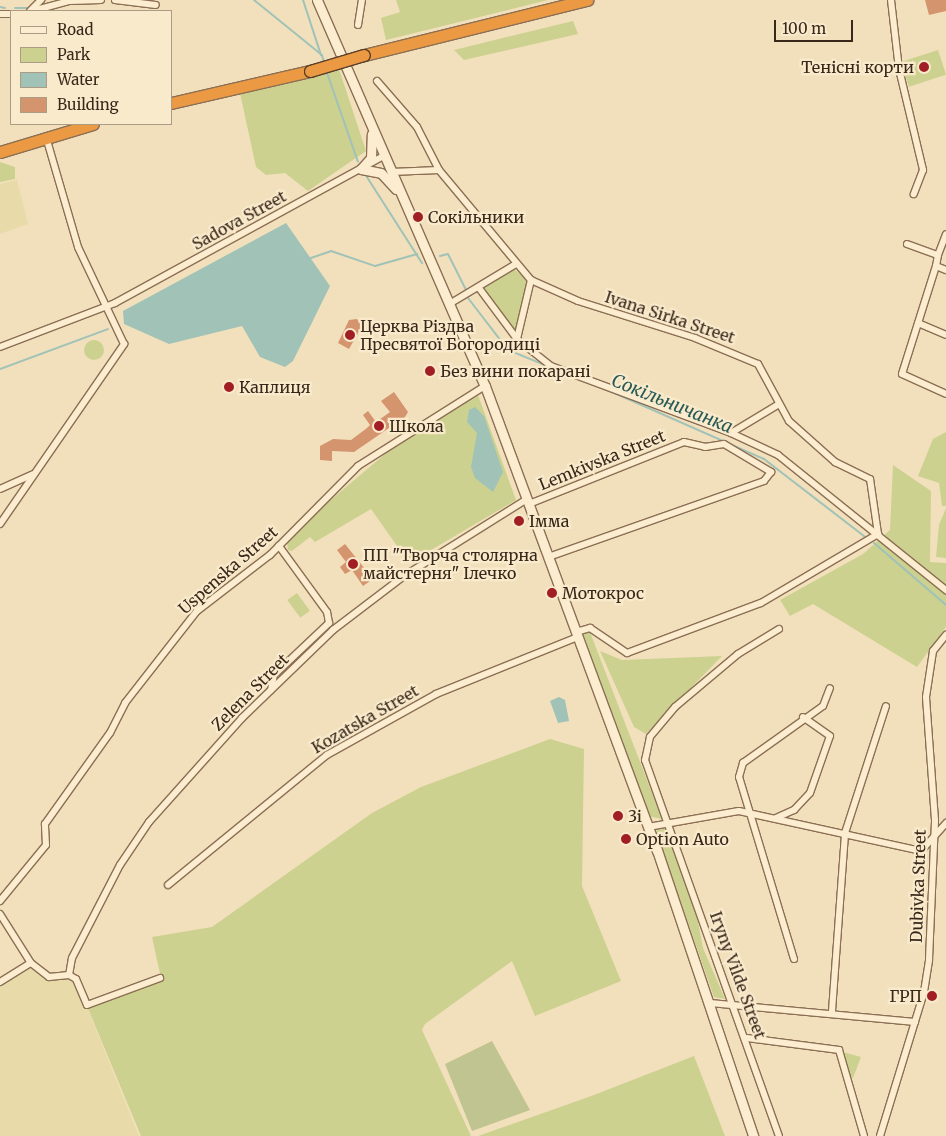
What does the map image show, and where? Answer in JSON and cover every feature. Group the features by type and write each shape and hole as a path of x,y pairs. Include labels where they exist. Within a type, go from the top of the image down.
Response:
{"highway":[{"path":"172,103 310,71 587,0"},
{"path":"0,152 89,125"}],"main road":[{"path":"317,0 391,172 452,303 485,386 648,827 710,1004 753,1136"},
{"path":"370,121 373,149 361,169 381,172 402,195"}],"street":[{"path":"32,10 41,0"},
{"path":"35,10 70,1 101,0"},
{"path":"115,0 156,5"},
{"path":"358,25 362,0"},
{"path":"891,0 899,69 924,170 914,194"},
{"name":"Ivana Sirka Street","path":"377,81 417,127 440,170 531,280 578,301 748,358 764,370 779,404 818,449 870,478 878,534"},
{"path":"0,524 73,412 123,352 121,330 107,307 78,247 46,137"},
{"name":"Sadova Street","path":"0,347 107,307 384,156"},
{"path":"391,172 440,170"},
{"path":"946,234 902,374 946,394"},
{"path":"907,244 938,255"},
{"path":"452,303 516,264"},
{"path":"936,266 946,270"},
{"path":"517,339 531,280"},
{"path":"479,288 517,339 551,366 588,382 732,433 778,456 946,590"},
{"path":"918,323 946,334"},
{"name":"Uspenska Street","path":"0,901 46,845 44,824 173,640 197,611 279,546 358,466 485,386"},
{"path":"732,433 779,404"},
{"name":"Lemkivska Street","path":"528,502 684,442 705,446 724,444 768,469 772,475 764,482 548,557"},
{"path":"0,489 34,473"},
{"name":"Zelena Street","path":"69,975 72,958 120,865 149,822 271,690 333,630 404,576 528,502"},
{"path":"577,635 590,628 627,653 761,602 878,534"},
{"path":"279,546 327,612 329,623 333,630"},
{"path":"271,690 274,675 329,623"},
{"name":"Iryny Vilde Street","path":"779,629 705,679 650,737 645,760 747,1038 780,1136"},
{"name":"Kozatska Street","path":"168,885 327,754 436,694 577,635"},
{"name":"Dubivka Street","path":"880,1136 894,1078 915,1022 929,959 933,836 926,697 933,651 946,636"},
{"path":"794,959 739,777 743,763 803,717 823,706 830,688"},
{"path":"832,1011 846,833 886,706"},
{"path":"776,818 794,810 810,793 830,736 803,717"},
{"path":"648,827 750,812 921,851 946,823"},
{"path":"1,916 31,963 49,977 69,975 76,980 87,1005 160,978"},
{"path":"0,982 31,963"},
{"path":"710,1004 734,1002 832,1011 915,1022"},
{"path":"747,1038 839,1050 864,1136"}],"shaded area":[{"path":"17,180 28,224 0,234 0,184"},
{"path":"31,965 49,979 76,980 139,1136 0,1136 0,983"}],"green space":[{"path":"396,0 548,0 386,40 381,18 400,12"},
{"path":"573,21 578,34 464,60 454,50"},
{"name":"Тенісні корти","path":"938,50 946,75 909,87 901,62"},
{"path":"339,69 366,151 308,191 285,173 266,175 256,167 240,93"},
{"path":"0,162 15,167 15,179 0,182"},
{"path":"513,269 529,279 515,335 482,289"},
{"path":"94,340 101,343 104,350 101,357 94,360 87,357 84,350 87,343"},
{"path":"478,395 516,500 409,563 371,509 315,542 310,537 292,551 288,550 287,542 326,504 391,449"},
{"path":"946,432 946,506 942,506 939,483 918,476 933,439"},
{"path":"893,465 931,491 930,562 946,563 946,627 917,667 813,604 790,616 780,600 863,554 890,530"},
{"path":"946,508 946,558 936,557 939,525"},
{"path":"297,593 310,611 300,618 287,600"},
{"path":"590,632 662,819 648,816 583,633"},
{"path":"600,651 622,660 722,656 646,734 634,727"},
{"path":"550,739 584,749 582,886 621,981 535,1016 512,961 425,1024 422,1030 471,1136 141,1136 87,1006 161,978 152,937 212,927 372,813 421,787"},
{"path":"661,828 667,830 695,907 703,948 725,999 714,997 656,831"},
{"path":"492,1041 530,1110 472,1131 445,1064"},
{"path":"843,1052 861,1057 853,1078 848,1076"},
{"path":"694,1056 725,1136 478,1136 594,1095"}],"water":[{"path":"286,223 330,286 293,361 285,367 260,357 242,326 169,344 124,324 123,311"},
{"path":"475,407 484,416 503,472 493,492 475,478 471,467 477,433 467,422 469,410"},
{"path":"559,697 565,700 569,721 558,723 550,701"}],"building":[{"path":"925,0 946,0 946,11 929,15"},
{"name":"Церква Різдва Пресвятої Богородиці","path":"357,319 362,326 349,349 338,343 349,320"},
{"name":"Школа","path":"394,392 408,412 405,417 354,452 332,451 332,461 320,460 320,446 333,439 351,440 370,425 363,415 368,411 376,422 390,412 381,401"},
{"name":"ПП \"Творча столярна майстерня\" Ілечко","path":"345,544 373,579 363,586 352,570 345,574 340,567 346,562 337,550"}],"waterway":[{"path":"254,0 322,55 324,63"},
{"path":"303,0 321,55"},
{"path":"0,7 5,8"},
{"path":"15,8 27,8"},
{"path":"326,70 358,162"},
{"path":"365,174 422,263"},
{"path":"308,259 331,251 375,266 417,254"},
{"path":"440,256 448,254 466,290"},
{"name":"Сокільничанка","path":"468,298 508,350 547,366"},
{"path":"0,369 108,329"},
{"name":"Сокільничанка","path":"603,388 764,459 868,539"},
{"name":"Сокільничанка","path":"874,543 946,605"}],"place":[{"name":"Тенісні корти","path":"924,67"},
{"name":"Сокільники","path":"418,217"},
{"name":"Церква Різдва Пресвятої Богородиці","path":"350,335"},
{"name":"Без вини покарані","path":"430,371"},
{"name":"Каплиця","path":"229,387"},
{"name":"Школа","path":"379,426"},
{"name":"Імма","path":"519,521"},
{"name":"ПП \"Творча столярна майстерня\" Ілечко","path":"353,564"},
{"name":"Мотокрос","path":"552,593"},
{"name":"3і","path":"618,816"},
{"name":"Option Auto","path":"626,839"},
{"name":"ГРП","path":"932,996"}]}
